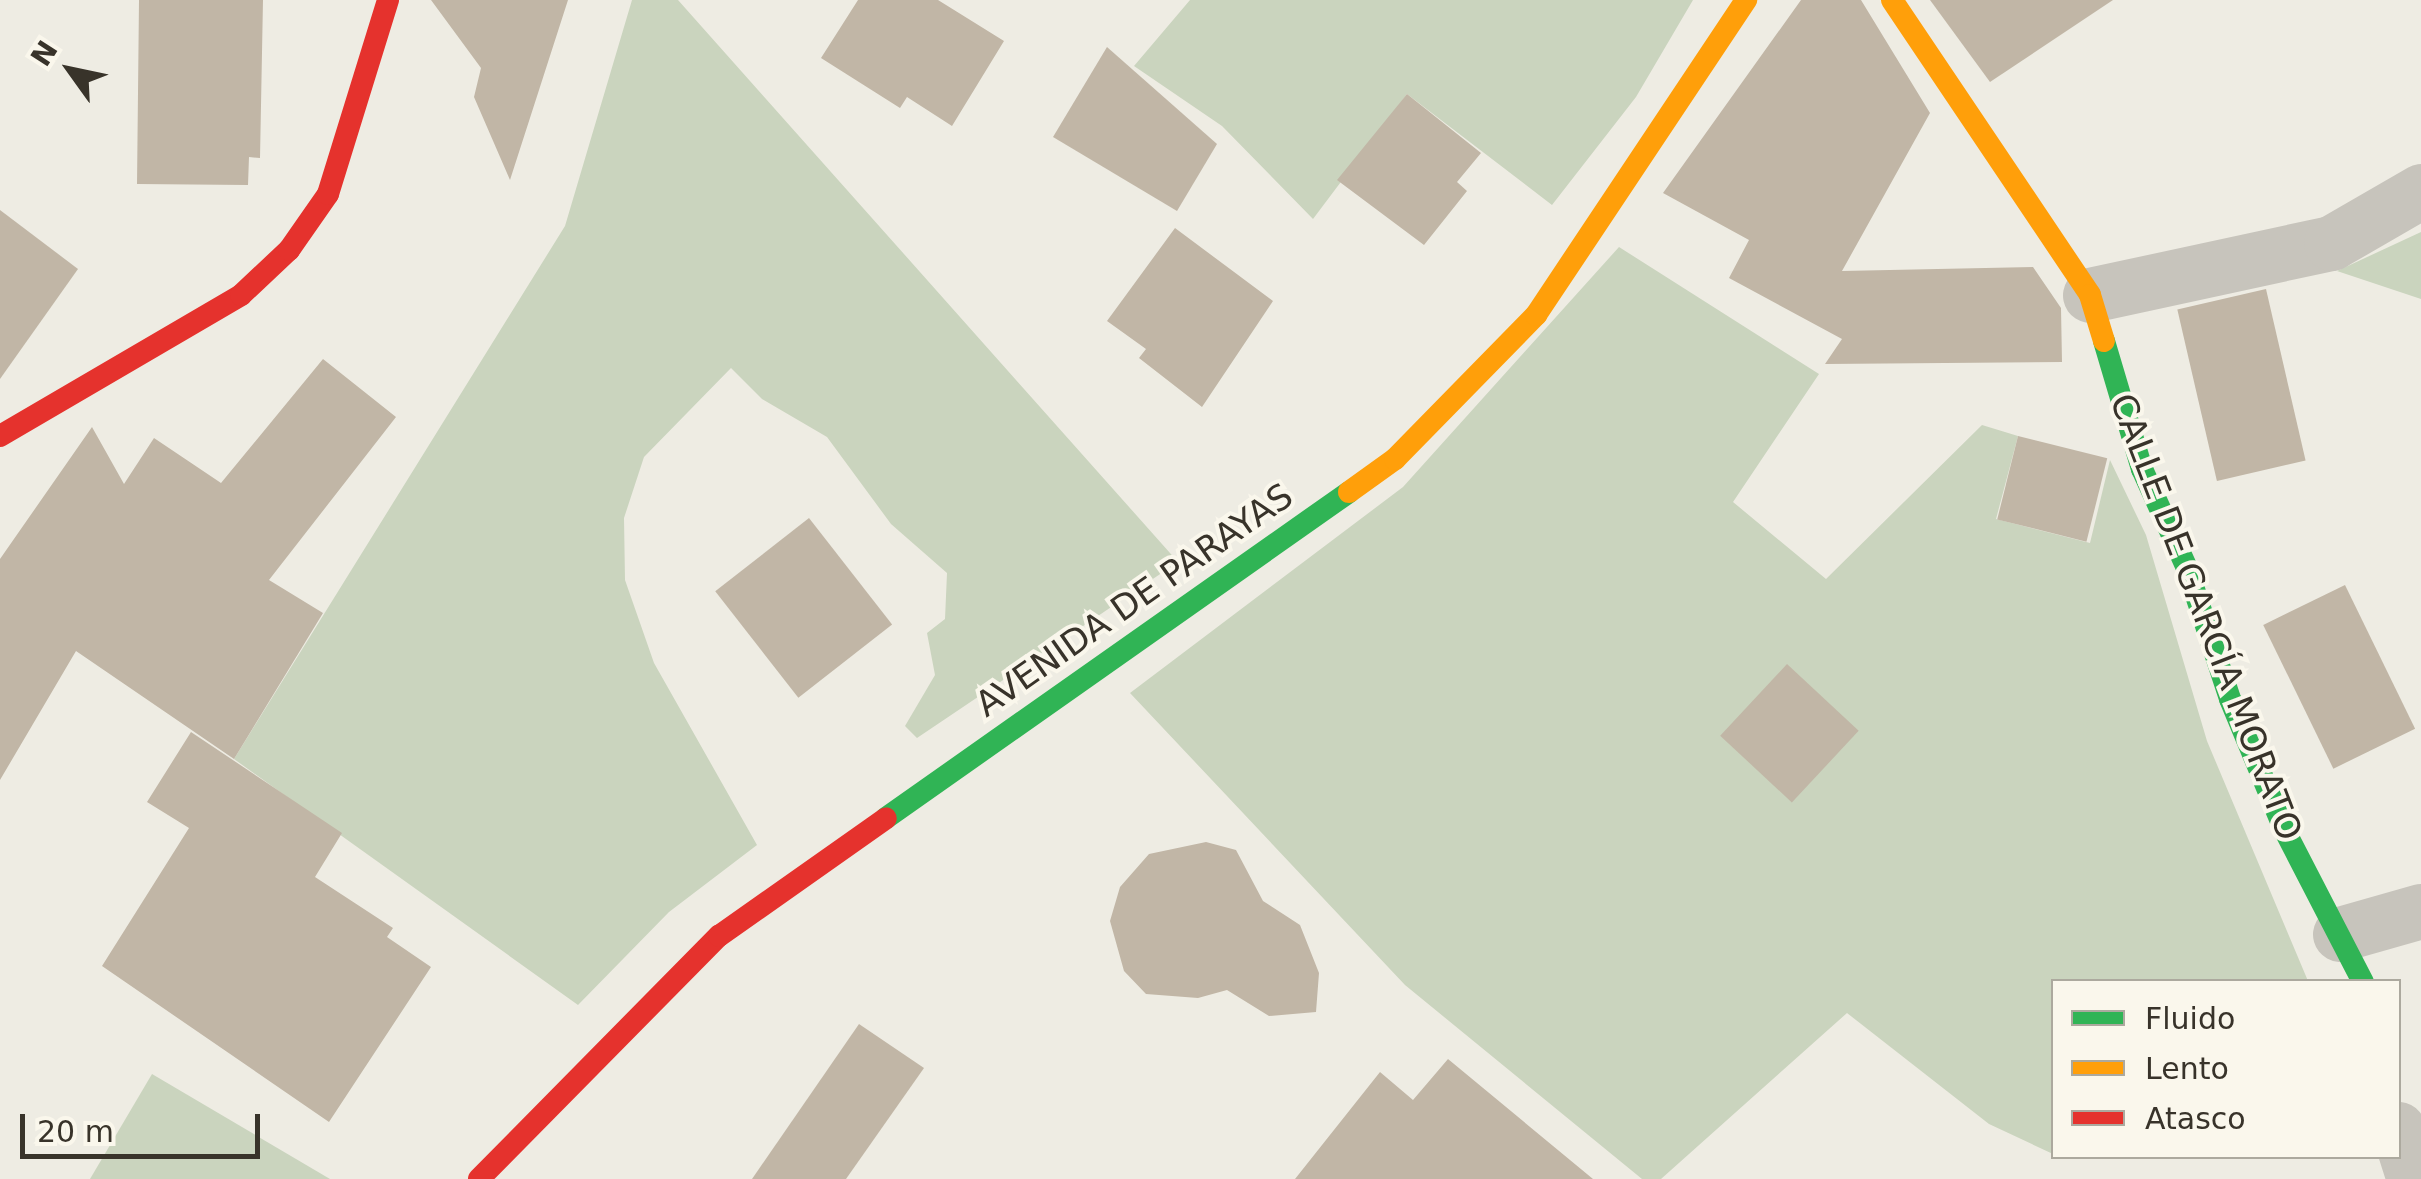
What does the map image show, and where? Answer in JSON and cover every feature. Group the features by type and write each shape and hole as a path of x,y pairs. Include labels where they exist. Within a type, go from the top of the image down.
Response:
{"street":[{"path":"0,436 240,295 289,250 328,194 357,120 388,0"},
{"name":"AVENIDA DE PARAYAS","path":"479,1179 719,936 1395,459 1536,315 1746,0"},
{"name":"CALLE DE GARCÍA MORATO","path":"1892,0 2090,295 2142,470 2187,568 2230,700 2285,831 2352,958"},
{"path":"2090,295 2331,243 2421,191"},
{"path":"2352,958 2421,911"},
{"path":"2401,1138 2414,1179"}],"green space":[{"path":"632,0 678,0 1178,562 917,738 905,726 935,675 927,633 945,619 947,573 891,524 827,437 762,399 731,368 644,457 624,518 625,580 654,663 757,845 669,912 578,1005 234,759 565,226"},
{"path":"1190,0 1693,0 1636,97 1552,205 1407,94 1313,219 1222,126 1134,66"},
{"path":"2421,232 2421,299 2337,271"},
{"path":"1619,247 1819,374 1733,502 1826,579 1982,425 2018,436 1996,519 2090,543 2110,460 2146,535 2207,741 2307,979 2051,979 2051,1153 1989,1124 1847,1013 1661,1179 1642,1179 1405,985 1130,693 1403,487"},
{"path":"152,1074 330,1179 90,1179"}],"building":[{"path":"139,0 263,0 260,158 249,157 248,185 137,184"},
{"path":"431,0 568,0 510,180 474,97 481,68"},
{"path":"858,0 938,0 1004,41 952,126 907,97 900,108 821,58"},
{"path":"1801,0 1861,0 1930,113 1842,271 2033,267 2061,308 2062,362 1825,364 1842,339 1729,278 1749,240 1663,193"},
{"path":"1930,0 2113,0 1990,82"},
{"path":"1107,47 1217,144 1177,211 1053,137"},
{"path":"1407,94 1481,153 1457,182 1467,191 1424,245 1337,180"},
{"path":"0,210 78,269 0,379"},
{"path":"1175,228 1273,301 1202,407 1139,358 1146,349 1107,321"},
{"path":"2266,289 2306,460 2217,481 2177,309"},
{"path":"323,359 396,417 269,580 323,613 234,759 76,651 0,780 0,559 92,427 124,484 154,438 221,483"},
{"path":"2018,436 2107,458 2086,542 1997,519"},
{"path":"809,518 892,624 798,698 715,591"},
{"path":"2345,585 2415,729 2333,769 2263,625"},
{"path":"1787,664 1859,731 1792,803 1720,736"},
{"path":"191,732 342,833 315,877 393,928 387,937 431,967 329,1122 102,966 189,828 147,802"},
{"path":"1206,842 1236,850 1263,901 1300,925 1319,973 1316,1012 1269,1016 1227,990 1198,998 1146,994 1124,971 1110,921 1120,887 1149,854"},
{"path":"859,1024 924,1068 846,1179 752,1179"},
{"path":"1448,1059 1593,1179 1295,1179 1380,1072 1413,1100"}],"traffic: fast":[{"path":"2104,341 2142,469 2187,568 2230,699 2285,831 2361,979"},
{"path":"886,818 1349,492"}],"traffic: slow":[{"path":"1349,492 1395,459 1536,315 1746,0"},
{"path":"1892,0 2090,295 2104,341"}],"traffic: jam":[{"path":"0,436 241,295 289,250 328,194 388,0"},
{"path":"479,1179 719,936 886,818"}]}
